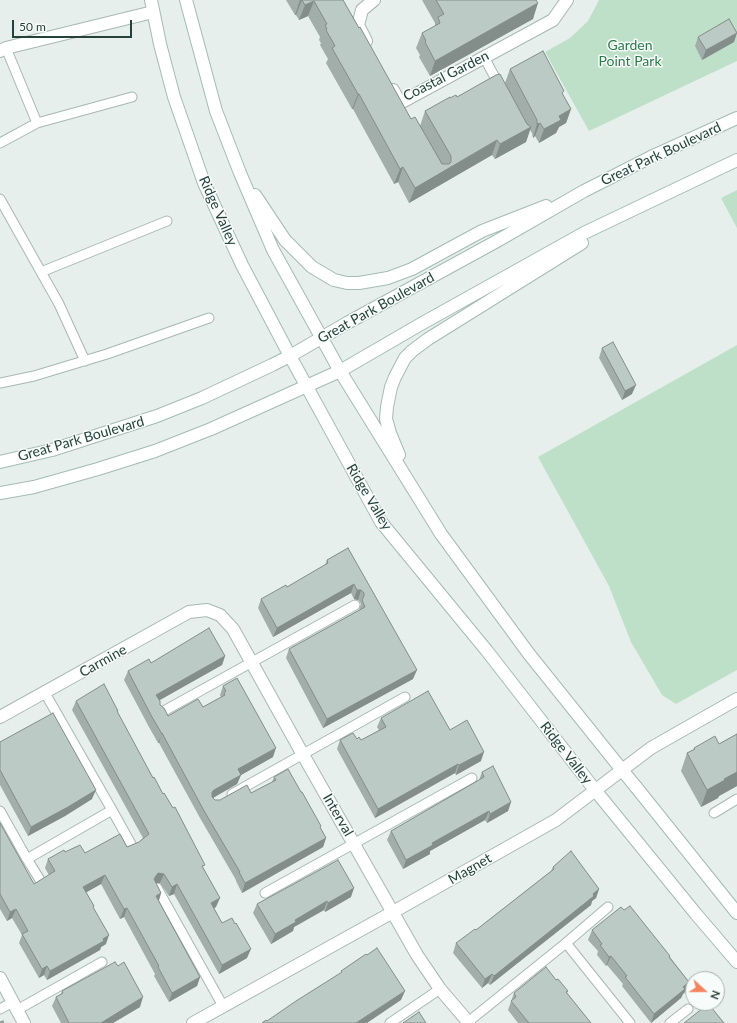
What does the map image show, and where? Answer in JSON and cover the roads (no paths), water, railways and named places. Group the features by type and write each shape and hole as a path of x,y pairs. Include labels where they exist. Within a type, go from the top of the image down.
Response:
{"main road":[{"path":"186,0 216,111 240,172 273,250 340,371 441,534 529,654 737,913"},
{"path":"372,51 358,25 362,10 374,0"},
{"name":"Coastal Garden","path":"386,77 402,106 484,57 553,20 567,0"},
{"path":"3,49 152,6"},
{"name":"Ridge Valley","path":"152,6 174,97 204,182 242,265 381,522 487,652 595,790 737,962"},
{"name":"Great Park Boulevard","path":"0,462 52,450 157,416 202,398 290,356 584,191 651,157 737,118"},
{"path":"0,493 34,487 155,451 211,429 340,371 584,233 737,160"},
{"path":"240,172 285,240 312,267 323,275 334,280 347,283 359,283 388,278 412,268 482,231 584,191"},
{"path":"418,498 390,433 386,420 391,387 405,358 428,339 648,202"},
{"name":"Interval","path":"207,610 220,615 233,629 417,954 440,989 468,1023"},
{"name":"Carmine","path":"0,717 189,612 207,610"},
{"name":"Magnet","path":"192,1023 556,820 651,748 737,699"},
{"path":"0,978 24,1023"}],"lane":[{"path":"3,49 37,123"},
{"path":"484,57 505,96"},
{"path":"0,143 37,123 132,97"},
{"path":"0,199 59,304 85,361"},
{"path":"41,272 167,221"},
{"path":"0,383 34,376 85,361 209,318"},
{"path":"162,712 355,605"},
{"path":"45,692 132,846"},
{"path":"221,800 405,696"},
{"path":"265,893 472,778"},
{"path":"714,813 737,799"},
{"path":"27,859 112,810"},
{"path":"0,811 40,880"},
{"path":"157,888 223,1006"},
{"path":"468,1023 608,907"},
{"path":"566,943 630,1023"},
{"path":"0,1009 15,1006 102,962"},
{"path":"390,1023 440,989"},
{"path":"670,1023 685,1011"}],"park label":[{"name":"Garden Point Park","path":"630,54"}]}
